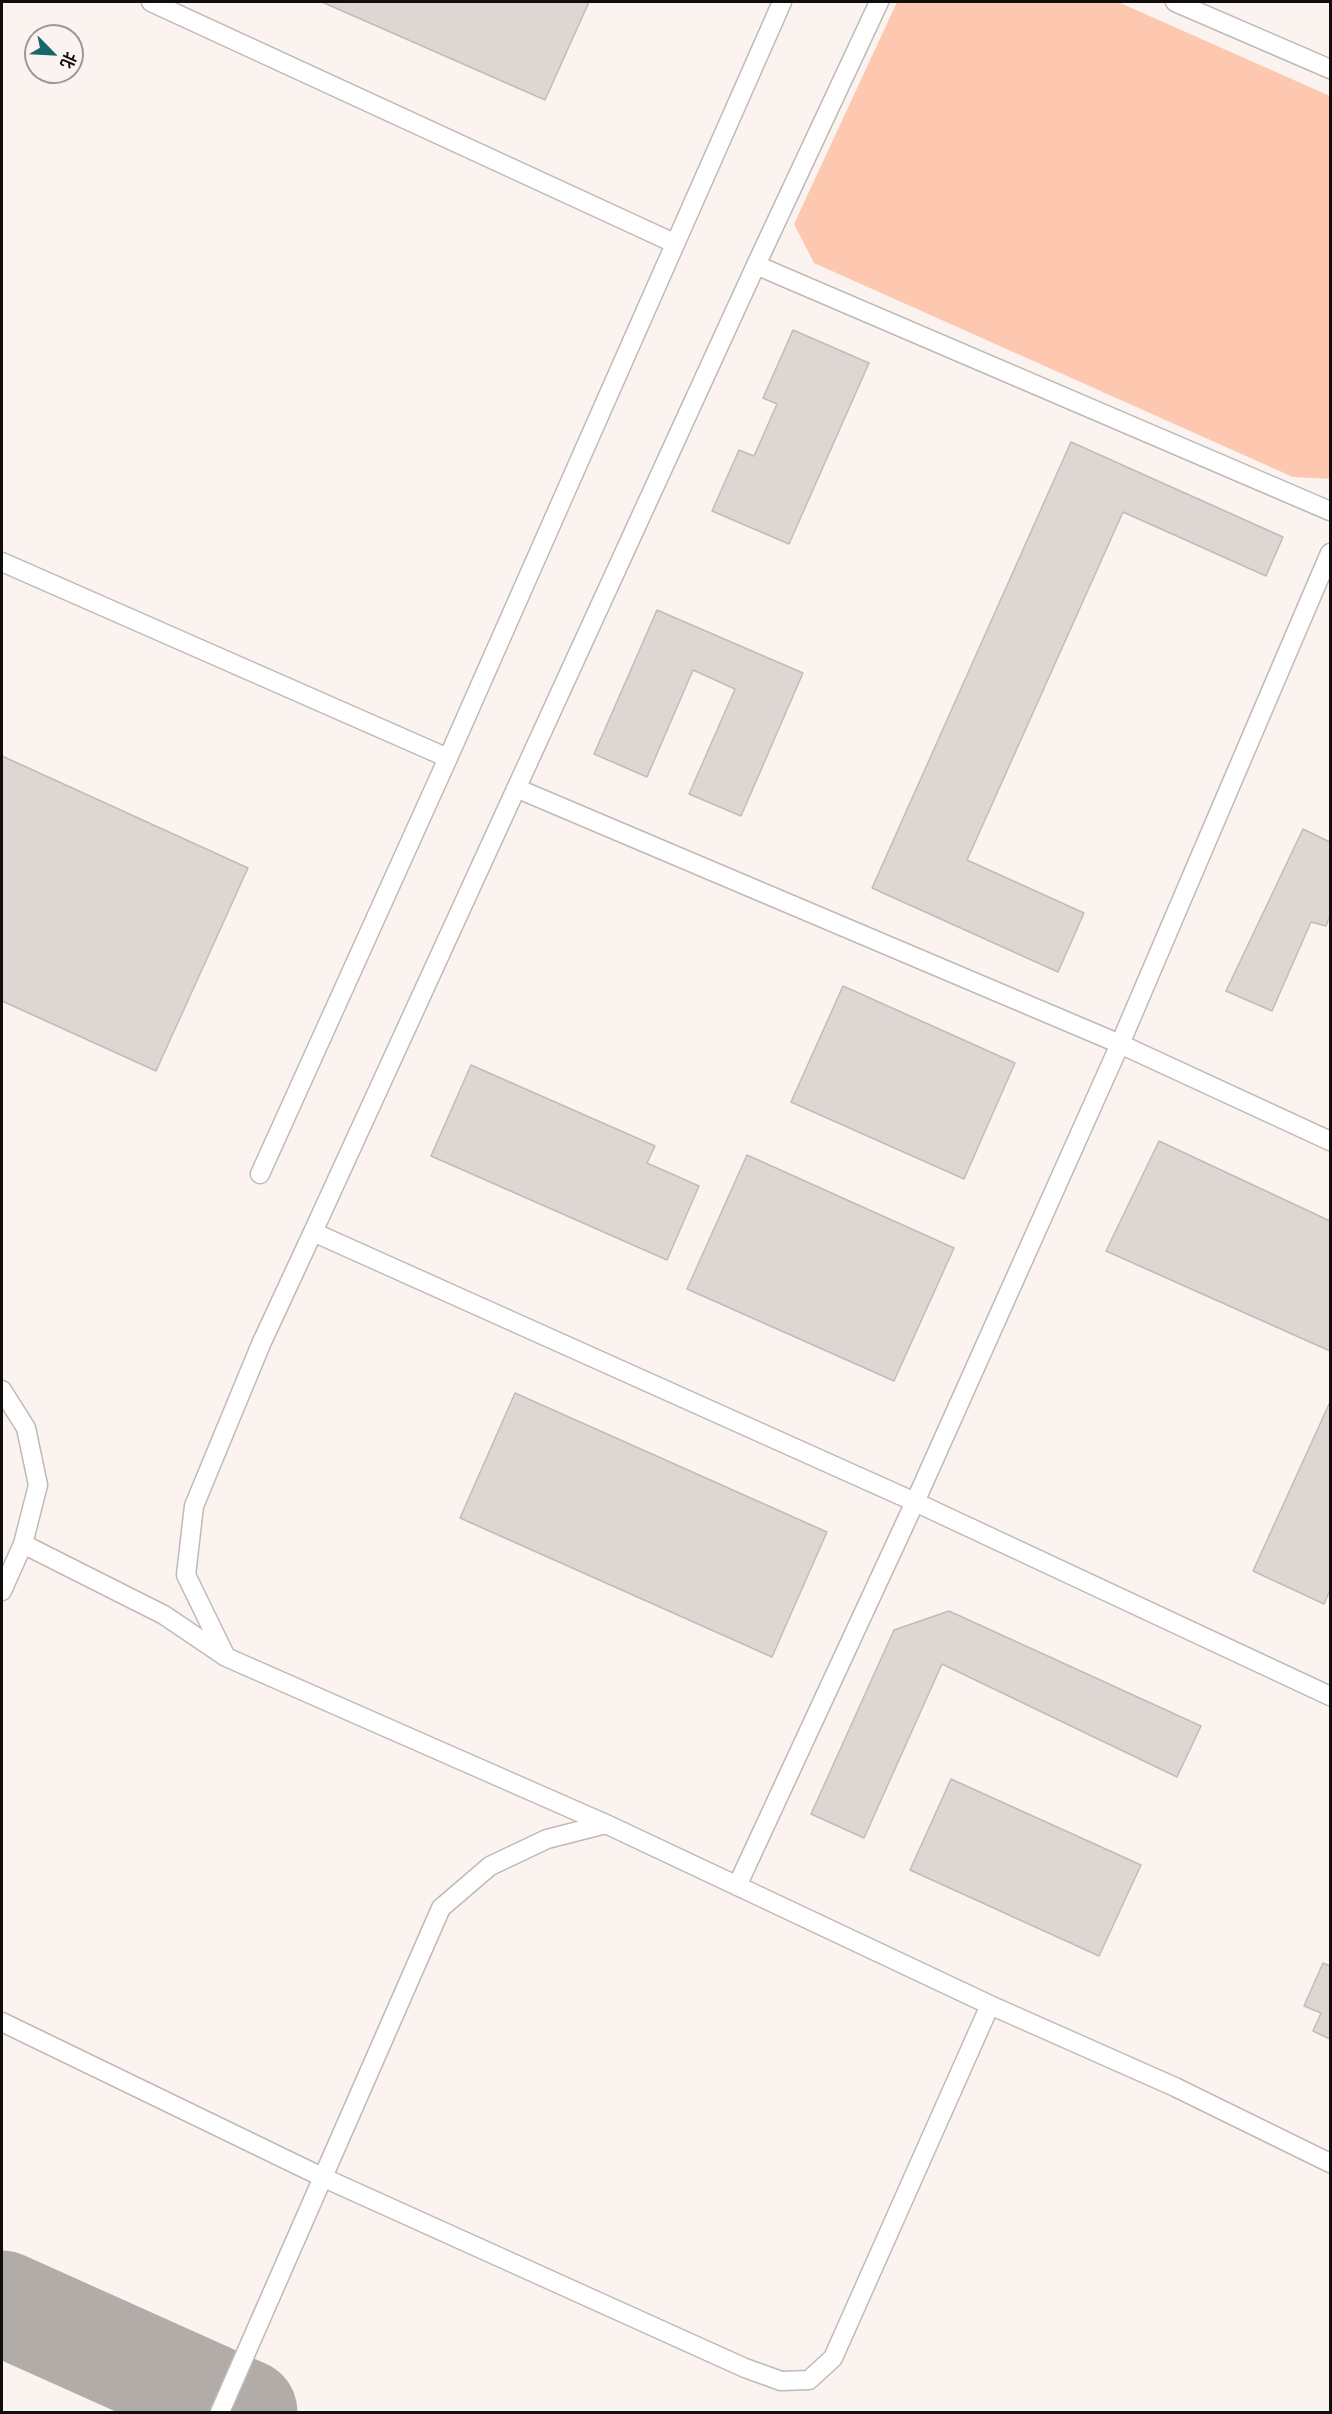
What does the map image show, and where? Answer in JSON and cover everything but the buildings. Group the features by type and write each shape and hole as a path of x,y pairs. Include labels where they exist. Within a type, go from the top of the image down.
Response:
{"lane":[{"path":"151,2 674,243"},
{"path":"260,1174 448,758 782,2"},
{"path":"226,1657 186,1575 194,1506 261,1344 879,2"},
{"path":"1175,2 1330,69"},
{"path":"756,265 1330,511"},
{"path":"737,1886 915,1502 1120,1044 1330,553"},
{"path":"2,562 448,758"},
{"path":"516,788 1120,1044 1330,1141"},
{"path":"313,1232 915,1502 1330,1696"},
{"path":"2,1390 26,1428 38,1485 23,1544 2,1591"},
{"path":"23,1544 164,1615 226,1657 606,1824 990,2005 1174,2087 1330,2163"},
{"path":"220,2412 441,1908 490,1866 547,1839 606,1824"},
{"path":"2,2022 322,2176 745,2368 781,2381 809,2380 833,2358 990,2005"}],"shaded area":[{"path":"897,2 1118,2 1330,96 1330,479 1293,477 814,263 794,224"}],"taxiway":[{"path":"2,2303 245,2412"}]}
